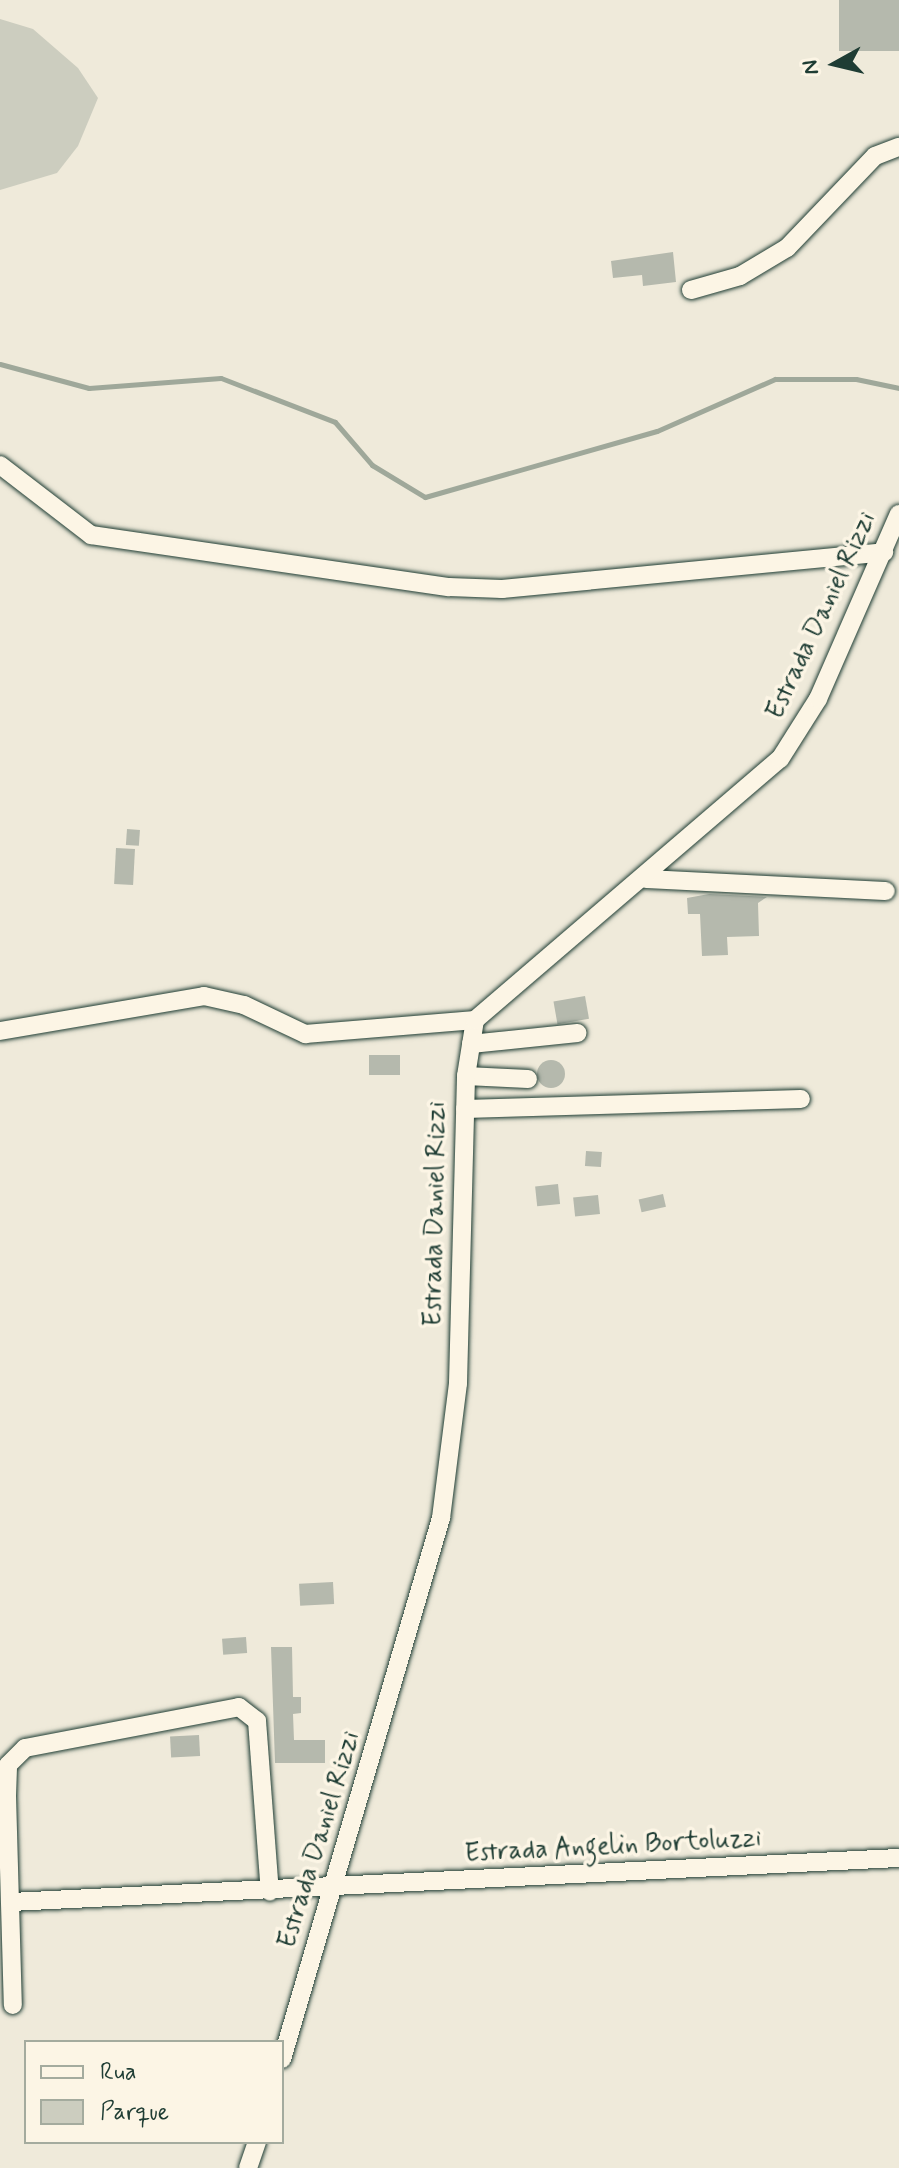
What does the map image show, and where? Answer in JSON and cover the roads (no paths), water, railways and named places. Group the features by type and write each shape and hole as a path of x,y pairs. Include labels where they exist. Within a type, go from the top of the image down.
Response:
{"street":[{"path":"691,290 740,276 787,248 875,156 899,147"},
{"path":"0,465 91,535 449,587 502,589 884,552"},
{"name":"Estrada Daniel Rizzi","path":"284,2052 441,1518 458,1383 466,1076 475,1020 646,879 780,759 818,699 899,514"},
{"path":"646,879 886,891"},
{"path":"0,1031 204,996 244,1005 305,1034 475,1020"},
{"path":"471,1044 577,1033"},
{"path":"466,1076 528,1079"},
{"path":"465,1109 801,1099"},
{"path":"13,2005 11,1902 4,1796 8,1765 25,1748 239,1707 257,1721 270,1892"},
{"name":"Estrada Angelin Bortoluzzi","path":"11,1902 270,1892 899,1858"},
{"path":"248,2168 256,2144"}],"waterway":[{"path":"0,364 89,388 221,378 335,422 372,465 425,497 657,431 775,379 856,379 899,388"}]}
